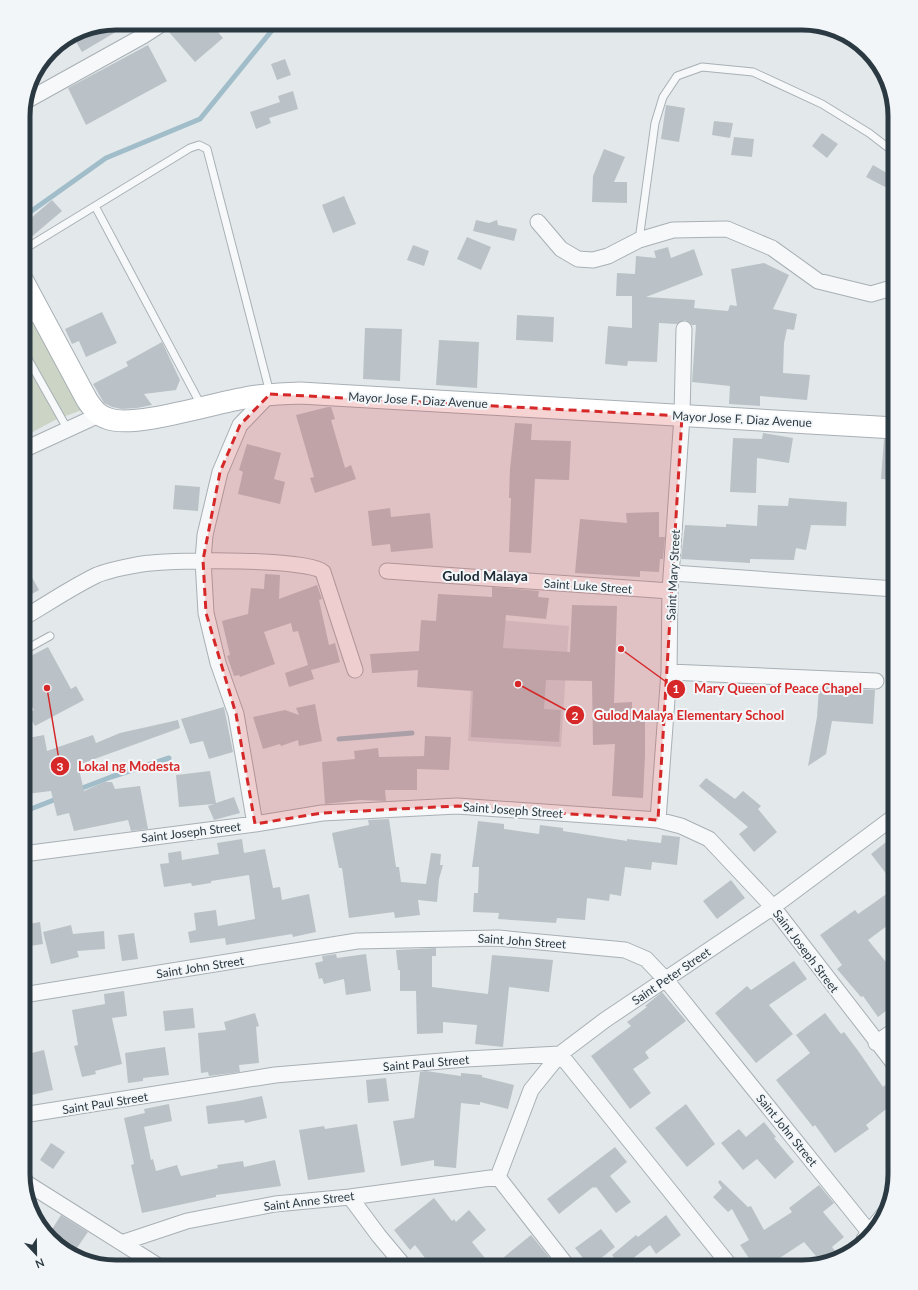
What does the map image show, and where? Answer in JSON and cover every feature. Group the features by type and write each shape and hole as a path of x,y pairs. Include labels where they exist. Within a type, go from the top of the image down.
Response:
{"main road":[{"path":"32,318 87,400 99,415"},
{"name":"Mayor Jose F. Diaz Avenue","path":"99,415 110,420 125,421 145,419 270,394 308,394 888,428"}],"street":[{"path":"32,97 151,30"},
{"path":"538,222 561,249 578,259 593,260 608,256 639,240 673,230 727,229 772,248 818,281 871,294 888,290"},
{"name":"Saint Mary Street","path":"658,820 669,672 670,591 682,416 684,329"},
{"path":"256,824 236,714 218,663 206,614 202,560 205,535 220,472 240,425 270,394"},
{"path":"30,447 99,415"},
{"path":"30,614 98,575 150,562 202,560 273,562 321,570 323,572 355,670"},
{"name":"Saint Luke Street","path":"387,571 670,591"},
{"path":"672,573 888,588"},
{"path":"669,672 876,681"},
{"name":"Saint Joseph Street","path":"30,853 256,824 322,813 457,806 658,820 681,826 709,839 773,907 888,1057"},
{"name":"Saint Peter Street","path":"498,1177 531,1090 560,1054 605,1020 773,907 888,821"},
{"name":"Saint John Street","path":"30,994 357,941 498,938 625,950 646,959 666,980 865,1233"},
{"path":"876,1043 888,1035"},
{"path":"560,1054 725,1260"},
{"name":"Saint Paul Street","path":"30,1115 275,1075 466,1059 560,1054"},
{"path":"498,1177 563,1260"},
{"name":"Saint Anne Street","path":"124,1242 188,1221 275,1204 350,1197 498,1177"},
{"path":"31,1186 124,1242 150,1260"},
{"path":"350,1197 379,1236 400,1260"}],"lane":[{"path":"639,240 655,123 663,98 677,76 702,67 753,72 822,104 869,133 888,148"},
{"path":"30,246 190,148 199,145 207,149 270,394"},
{"path":"95,206 202,407"},
{"path":"30,362 68,430"},
{"path":"30,647 50,636"}],"highlighted area":[{"path":"270,394 682,416 658,820 457,806 322,813 255,824 236,714 206,613 203,560 220,472 240,425"}],"shaded area":[{"path":"475,618 569,626 561,747 468,741"}],"green space":[{"path":"30,304 87,408 55,420 30,433"}],"building":[{"path":"119,30 82,52 75,40 99,32"},
{"path":"171,30 216,30 223,38 195,62 169,32"},
{"path":"148,45 167,81 86,125 68,88"},
{"path":"285,59 291,75 277,80 271,64"},
{"path":"293,91 298,109 269,118 271,123 256,129 250,112 280,102 278,96"},
{"path":"666,105 685,108 679,142 661,139"},
{"path":"714,121 733,123 730,138 712,135"},
{"path":"822,133 838,144 827,158 812,146"},
{"path":"734,137 754,139 752,157 731,155"},
{"path":"604,149 625,157 614,182 627,182 627,203 592,202 593,176"},
{"path":"873,165 888,174 888,182 885,187 866,177"},
{"path":"344,196 356,224 333,233 322,205"},
{"path":"52,200 62,211 30,238 30,219"},
{"path":"476,220 489,223 497,220 498,225 517,229 514,241 473,231"},
{"path":"467,237 491,247 481,270 457,259"},
{"path":"413,245 429,251 424,266 407,260"},
{"path":"668,247 671,258 694,249 703,275 646,297 695,300 694,308 728,311 730,305 737,306 731,269 764,263 789,275 773,309 797,314 794,330 787,329 784,343 783,373 810,375 807,400 760,396 760,406 729,404 730,386 692,382 696,325 692,325 685,320 677,324 659,323 657,362 628,361 627,366 605,364 608,326 632,328 632,296 616,296 617,273 635,274 636,256 656,258 654,251"},
{"path":"102,312 117,343 86,357 79,341 72,344 65,329"},
{"path":"517,315 554,317 553,342 516,340"},
{"path":"365,328 402,329 400,381 363,379"},
{"path":"439,340 479,342 477,388 436,385"},
{"path":"162,342 180,380 176,390 144,394 152,405 137,408 122,409 112,407 104,403 93,384 128,366 126,362"},
{"path":"331,407 335,419 331,420 345,468 351,465 356,479 315,493 310,478 314,477 296,415"},
{"path":"515,423 532,424 531,440 571,441 569,480 535,479 531,553 509,552 511,498 509,498 510,469"},
{"path":"763,433 793,438 789,463 757,458 756,493 730,492 733,438 762,439"},
{"path":"884,439 888,439 888,480 881,479"},
{"path":"247,444 281,453 274,479 285,482 280,504 238,494 243,472 239,470"},
{"path":"175,485 200,487 198,511 173,509"},
{"path":"789,498 847,502 846,526 811,525 806,550 796,548 794,560 750,559 750,563 681,559 685,525 726,527 726,524 757,526 758,505 788,506"},
{"path":"390,508 391,517 430,513 433,548 391,552 390,544 372,546 368,511"},
{"path":"659,512 659,537 665,537 663,559 660,559 659,572 640,571 640,577 575,573 580,519 627,523 626,513"},
{"path":"30,574 39,590 30,595"},
{"path":"265,574 280,575 279,599 317,585 322,599 319,600 329,645 335,643 340,662 311,670 314,679 289,687 285,673 308,665 298,631 293,632 291,623 264,632 275,664 240,677 239,675 234,676 227,656 230,655 222,621 248,614 251,588 264,589"},
{"path":"492,587 539,591 538,597 549,598 546,619 506,615 503,648 570,652 572,605 617,606 614,703 632,702 632,718 645,718 643,798 612,796 615,744 593,745 592,681 546,680 544,709 561,710 559,742 471,737 473,691 417,687 418,670 372,673 370,654 419,651 421,620 436,621 438,594 492,597"},
{"path":"48,647 71,689 76,686 84,700 35,726 30,717 30,713 34,710 30,703 30,656"},
{"path":"819,688 875,690 873,724 832,721 826,754 808,766 817,717"},
{"path":"315,704 322,741 299,746 298,740 281,746 280,744 263,749 253,717 285,710 299,715 296,708"},
{"path":"224,707 233,752 209,759 203,741 190,744 181,719"},
{"path":"178,720 180,728 78,765 84,791 104,782 112,782 115,789 140,786 148,829 131,831 128,820 74,831 69,813 57,816 51,791 30,794 30,738 44,735 47,751 93,735 96,743 120,733"},
{"path":"425,736 451,737 449,770 417,769 417,790 385,790 386,801 360,800 325,804 322,762 355,759 354,751 378,748 379,757 424,756"},
{"path":"210,771 216,803 234,797 240,813 214,820 208,806 214,804 179,807 176,775"},
{"path":"706,778 735,799 743,791 761,806 758,809 777,832 754,852 739,834 748,827 699,786"},
{"path":"389,819 396,867 399,867 401,882 426,884 431,853 441,854 440,865 443,865 439,879 437,902 418,900 420,915 395,918 394,912 349,918 342,868 339,868 332,833 369,825 368,820"},
{"path":"478,821 504,824 504,829 539,834 540,825 563,828 563,831 627,841 627,839 661,843 662,835 680,837 677,865 652,862 651,870 625,867 621,896 610,894 609,901 587,898 585,920 557,918 556,923 498,919 499,913 473,912 474,893 478,893 479,867 472,867"},
{"path":"242,839 244,853 265,849 273,888 280,887 282,900 309,894 316,932 293,937 292,934 226,945 225,938 190,943 188,932 196,930 194,913 216,910 218,926 255,919 249,875 211,881 211,883 192,886 191,883 164,887 160,864 169,863 168,853 181,851 182,860 219,854 217,843"},
{"path":"888,841 888,876 871,854"},
{"path":"731,880 745,898 717,919 703,901"},
{"path":"888,893 888,925 868,940 886,962 888,960 888,1009 878,1017 863,996 861,997 837,969 842,965 820,935 855,910 858,914"},
{"path":"40,922 43,944 30,946 30,924"},
{"path":"71,925 73,934 104,931 105,949 77,951 79,957 51,964 43,932"},
{"path":"134,933 138,959 122,961 118,935"},
{"path":"436,948 436,956 432,956 432,987 488,994 492,955 553,960 549,992 509,987 503,1047 475,1044 477,1025 443,1022 443,1033 417,1034 416,991 400,991 400,970 398,970 396,950"},
{"path":"336,954 337,958 366,954 371,991 346,995 344,979 324,984 322,978 319,979 315,963 323,961 322,956"},
{"path":"794,961 807,979 769,1005 793,1034 756,1063 715,1013 747,986 751,990"},
{"path":"124,991 127,1016 112,1018 122,1064 95,1071 96,1074 82,1077 74,1046 78,1045 72,1010 105,1004 104,994"},
{"path":"662,992 686,1021 645,1052 649,1058 633,1069 651,1093 630,1109 591,1056 631,1026 627,1022 647,1007 645,1006"},
{"path":"193,1008 195,1028 165,1031 163,1011"},
{"path":"255,1013 259,1026 256,1027 259,1063 239,1065 240,1072 209,1076 208,1072 201,1073 198,1033 226,1030 224,1022"},
{"path":"825,1013 841,1034 844,1032 883,1087 885,1085 888,1089 888,1108 866,1125 869,1129 835,1153 815,1125 813,1127 776,1080 810,1053 796,1035"},
{"path":"165,1047 169,1075 143,1078 143,1081 128,1083 125,1053"},
{"path":"44,1050 53,1090 30,1095 30,1053"},
{"path":"426,1071 461,1076 461,1073 482,1075 482,1077 514,1085 508,1109 480,1102 480,1105 461,1103 456,1168 434,1166 434,1160 401,1166 393,1121 414,1118 420,1072"},
{"path":"386,1078 389,1101 368,1103 366,1080"},
{"path":"262,1096 267,1118 245,1123 244,1120 208,1124 206,1106"},
{"path":"169,1104 172,1121 144,1127 151,1160 153,1159 156,1171 177,1165 181,1176 218,1168 217,1165 243,1161 244,1167 275,1160 281,1186 216,1195 216,1197 142,1213 131,1165 134,1164 124,1118 145,1113 144,1109"},
{"path":"686,1104 715,1144 687,1167 655,1128"},
{"path":"764,1122 776,1137 774,1138 794,1162 775,1179 757,1159 743,1170 721,1143 739,1129 746,1137"},
{"path":"357,1124 365,1172 308,1180 299,1130 324,1126 325,1129"},
{"path":"51,1143 65,1152 53,1169 40,1160"},
{"path":"615,1147 627,1162 610,1176 631,1202 616,1213 596,1187 593,1187 559,1214 547,1199"},
{"path":"720,1180 748,1207 751,1206 764,1230 792,1212 789,1208 819,1185 834,1203 823,1212 844,1237 832,1247 836,1252 818,1258 804,1242 777,1260 750,1260 740,1245 749,1240 732,1209 728,1212 713,1197 722,1188 718,1182"},
{"path":"434,1198 452,1221 454,1219 456,1222 469,1210 486,1230 472,1242 486,1260 427,1260 415,1245 410,1250 394,1230"},
{"path":"61,1215 88,1232 75,1250 51,1230"},
{"path":"666,1215 681,1235 656,1254 650,1245 631,1260 616,1260 612,1255 636,1235 638,1237"},
{"path":"601,1229 615,1247 599,1260 584,1260 575,1248"},
{"path":"531,1235 549,1257 545,1260 501,1260"}],"waterway":[{"path":"30,212 106,158 200,119 272,30"},
{"path":"339,739 412,733"},
{"path":"77,790 169,758"},
{"path":"30,809 59,798"}],"place":[{"name":"Mary Queen of Peace Chapel","path":"621,649"},
{"name":"Gulod Malaya Elementary School","path":"518,684"},
{"name":"Lokal ng Modesta","path":"47,688"}],"district":[{"name":"Gulod Malaya","path":"485,575"}]}
